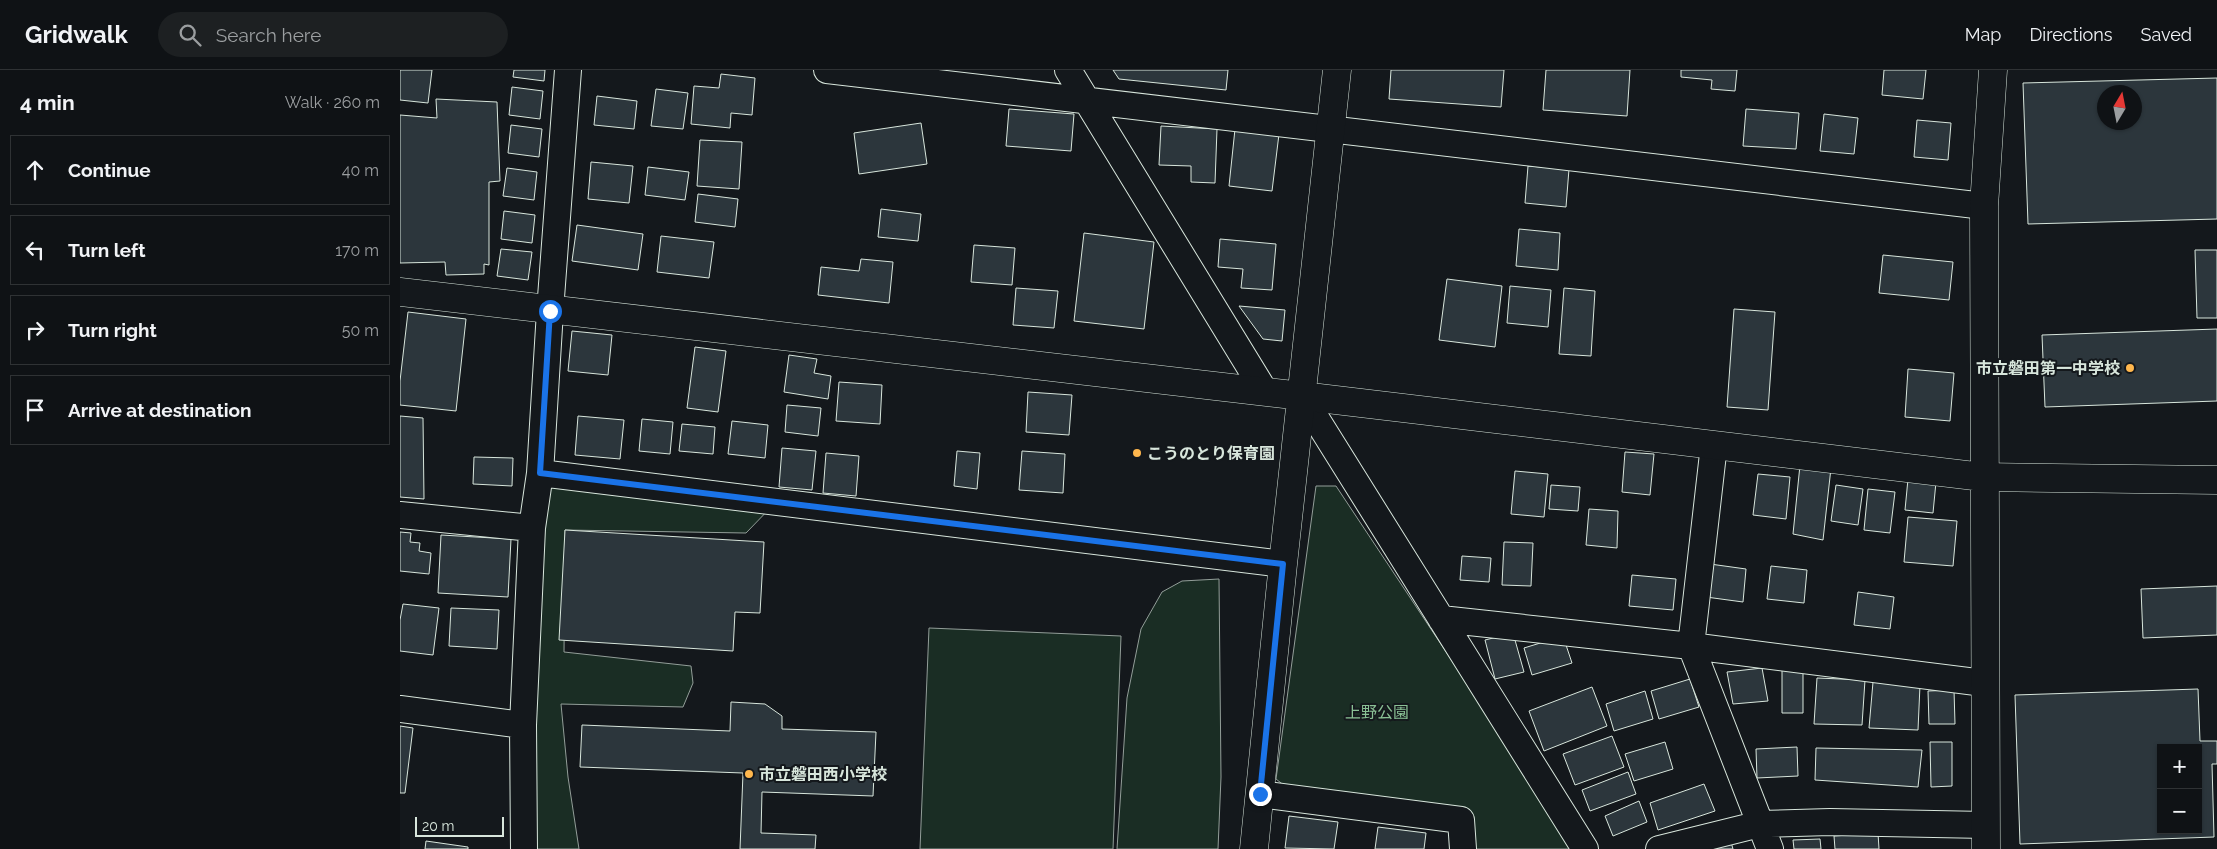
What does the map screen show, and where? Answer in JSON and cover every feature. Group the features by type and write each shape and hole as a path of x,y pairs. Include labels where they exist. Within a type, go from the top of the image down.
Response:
{"street":[{"path":"524,849 523,725 532,528 540,473 568,70"},
{"path":"827,70 1984,206"},
{"path":"1068,70 1265,392"},
{"path":"1254,849 1337,70"},
{"path":"1659,849 1760,824 1830,822 1986,837 1984,683 1984,206 1993,70"},
{"path":"400,292 1984,477 2217,480"},
{"path":"1302,396 1585,849"},
{"path":"1714,445 1691,646 1770,849"},
{"path":"540,473 1283,564"},
{"path":"400,515 532,528"},
{"path":"1441,619 1691,646 1984,683"},
{"path":"400,709 523,725"},
{"path":"1260,794 1461,820 1463,849"}],"green space":[{"path":"545,482 776,502 746,533 565,530 564,652 691,666 693,683 683,707 561,704 568,777 579,849 526,849"},
{"name":"上野公園","path":"1316,486 1336,486 1577,849 1470,849 1468,829 1295,794 1276,779"},
{"path":"1219,579 1221,777 1218,849 1117,849 1127,698 1141,629 1162,592 1182,581"},
{"path":"929,628 1121,636 1113,849 920,849"}],"building":[{"path":"400,70 432,70 428,103 400,100"},
{"path":"514,70 545,70 544,81 513,77"},
{"path":"1113,70 1228,70 1226,90 1119,79"},
{"path":"1391,70 1504,70 1501,107 1389,99"},
{"path":"1546,70 1630,70 1627,116 1543,110"},
{"path":"1681,70 1737,70 1735,91 1711,89 1712,80 1681,77"},
{"path":"1884,70 1926,70 1923,99 1882,95"},
{"path":"721,74 755,78 752,115 731,113 730,128 691,124 694,86 719,88"},
{"path":"2217,78 2217,219 2028,224 2023,83"},
{"path":"512,87 543,91 540,119 509,115"},
{"path":"656,89 688,93 683,129 651,126"},
{"path":"597,96 637,101 634,129 594,125"},
{"path":"436,99 497,102 500,181 489,182 489,265 484,264 484,274 446,275 445,262 400,263 400,115 437,118"},
{"path":"1009,109 1074,114 1071,151 1006,146"},
{"path":"1746,109 1799,113 1796,149 1743,146"},
{"path":"1824,114 1858,118 1854,154 1820,151"},
{"path":"1917,120 1951,123 1948,160 1914,157"},
{"path":"921,123 927,164 859,174 854,133"},
{"path":"511,125 542,129 539,157 508,153"},
{"path":"1161,126 1217,129 1215,183 1191,182 1191,166 1159,165"},
{"path":"1235,129 1279,134 1272,191 1229,186"},
{"path":"700,140 742,142 739,189 697,186"},
{"path":"591,162 633,166 629,203 588,199"},
{"path":"1528,166 1569,169 1566,207 1525,203"},
{"path":"648,167 689,172 685,200 645,195"},
{"path":"507,168 537,172 534,200 503,196"},
{"path":"698,194 738,199 735,227 695,222"},
{"path":"881,209 921,214 918,241 878,237"},
{"path":"504,211 535,215 532,243 501,239"},
{"path":"577,225 643,234 638,270 572,261"},
{"path":"1519,229 1560,233 1558,270 1516,266"},
{"path":"1084,233 1154,242 1144,329 1074,321"},
{"path":"661,236 714,242 709,278 657,272"},
{"path":"1220,239 1276,244 1272,290 1241,288 1243,269 1218,267"},
{"path":"974,245 1015,248 1012,285 971,282"},
{"path":"501,249 532,252 528,280 497,276"},
{"path":"2195,250 2217,250 2217,318 2197,318"},
{"path":"1883,255 1953,262 1949,300 1879,293"},
{"path":"861,259 893,262 889,303 818,295 821,267 859,271"},
{"path":"1447,279 1502,286 1495,347 1439,340"},
{"path":"1510,286 1551,290 1548,327 1507,323"},
{"path":"1016,288 1058,291 1054,328 1013,325"},
{"path":"1564,288 1595,291 1591,356 1559,354"},
{"path":"1239,306 1285,310 1282,341 1263,339"},
{"path":"1734,309 1775,312 1768,410 1727,407"},
{"path":"408,312 466,319 456,411 400,405 400,381"},
{"name":"市立磐田第一中学校","path":"2217,329 2217,401 2045,407 2042,335"},
{"path":"572,331 612,335 608,375 568,371"},
{"path":"695,347 726,351 718,412 687,408"},
{"path":"789,355 817,359 814,373 831,376 828,399 784,392"},
{"path":"1908,369 1954,373 1950,421 1905,417"},
{"path":"839,382 882,385 880,424 836,421"},
{"path":"1028,392 1072,395 1069,435 1026,432"},
{"path":"787,405 821,408 818,436 785,432"},
{"path":"400,416 423,418 424,499 400,497"},
{"path":"578,416 624,420 620,459 575,455"},
{"path":"642,419 673,422 670,454 639,451"},
{"path":"732,421 768,425 765,458 728,454"},
{"path":"682,424 715,427 713,454 679,451"},
{"path":"782,448 816,451 812,490 779,487"},
{"path":"957,451 980,453 977,489 954,486"},
{"path":"1022,451 1065,454 1063,493 1019,490"},
{"path":"1625,452 1654,454 1650,495 1622,492"},
{"path":"826,453 859,456 856,496 823,493"},
{"path":"474,457 513,458 512,486 473,484"},
{"path":"1800,465 1831,468 1823,540 1793,534"},
{"path":"1515,471 1548,474 1544,517 1511,514"},
{"path":"1758,474 1790,477 1786,519 1753,515"},
{"path":"1908,479 1936,482 1933,513 1905,510"},
{"path":"1551,485 1580,487 1578,511 1549,509"},
{"path":"1836,485 1863,489 1858,525 1831,521"},
{"path":"1868,489 1895,492 1890,533 1864,530"},
{"path":"1589,509 1618,511 1617,548 1586,545"},
{"path":"1908,517 1957,521 1953,566 1904,562"},
{"path":"565,530 764,542 760,613 735,612 733,651 559,640"},
{"path":"400,532 411,533 410,542 420,543 419,551 431,553 429,574 400,571"},
{"path":"441,535 511,539 508,597 438,593"},
{"path":"1504,542 1533,543 1531,586 1502,585"},
{"path":"1462,556 1491,558 1489,582 1460,580"},
{"path":"1710,564 1746,569 1743,602 1706,597"},
{"path":"1771,566 1807,570 1804,603 1767,599"},
{"path":"1632,575 1676,579 1673,610 1629,606"},
{"path":"2217,586 2217,635 2143,638 2141,589"},
{"path":"1858,592 1894,597 1890,629 1854,625"},
{"path":"403,604 439,608 433,655 400,651 400,620"},
{"path":"451,608 499,610 497,649 449,646"},
{"path":"1513,633 1524,672 1495,679 1485,640"},
{"path":"1563,636 1572,663 1532,675 1524,648"},
{"path":"1762,668 1768,701 1733,704 1727,672"},
{"path":"1782,669 1803,669 1803,713 1782,713"},
{"path":"1817,678 1865,680 1862,725 1814,724"},
{"path":"1690,679 1699,707 1659,719 1651,691"},
{"path":"1873,682 1920,685 1918,730 1869,728"},
{"path":"1592,687 1607,726 1544,751 1529,711"},
{"path":"2198,689 2200,741 2217,741 2217,764 2212,764 2214,837 2020,844 2015,695"},
{"path":"1954,690 1955,724 1929,724 1928,691"},
{"path":"1645,691 1653,719 1614,731 1606,704"},
{"path":"731,702 765,704 782,716 782,729 876,732 873,796 762,792 761,833 816,835 815,849 740,849 743,773 580,767 582,725 730,731"},
{"path":"400,726 413,728 405,793 400,793"},
{"path":"1612,736 1624,767 1575,785 1563,754"},
{"path":"1665,742 1673,769 1634,781 1625,754"},
{"path":"1930,742 1952,742 1952,786 1931,787"},
{"path":"1797,747 1798,776 1757,778 1756,749"},
{"path":"1816,748 1922,750 1918,787 1815,780"},
{"path":"1628,772 1636,794 1590,811 1582,790"},
{"path":"1704,784 1715,811 1658,830 1650,803"},
{"path":"1639,801 1647,822 1613,836 1605,816"},
{"path":"1289,816 1338,822 1334,849 1285,848"},
{"path":"1378,827 1426,833 1424,849 1375,849"},
{"path":"1878,833 1879,849 1835,849 1834,836"},
{"path":"1820,839 1821,849 1794,849 1793,840"},
{"path":"426,841 468,847 468,849 425,849"},
{"path":"1731,842 1733,849 1707,849"}],"place":[{"name":"市立磐田第一中学校","path":"2130,368"},
{"name":"こうのとり保育園","path":"1137,453"},
{"name":"市立磐田西小学校","path":"749,774"}],"route":[{"path":"550,311 540,473 1283,564 1260,794"}]}
